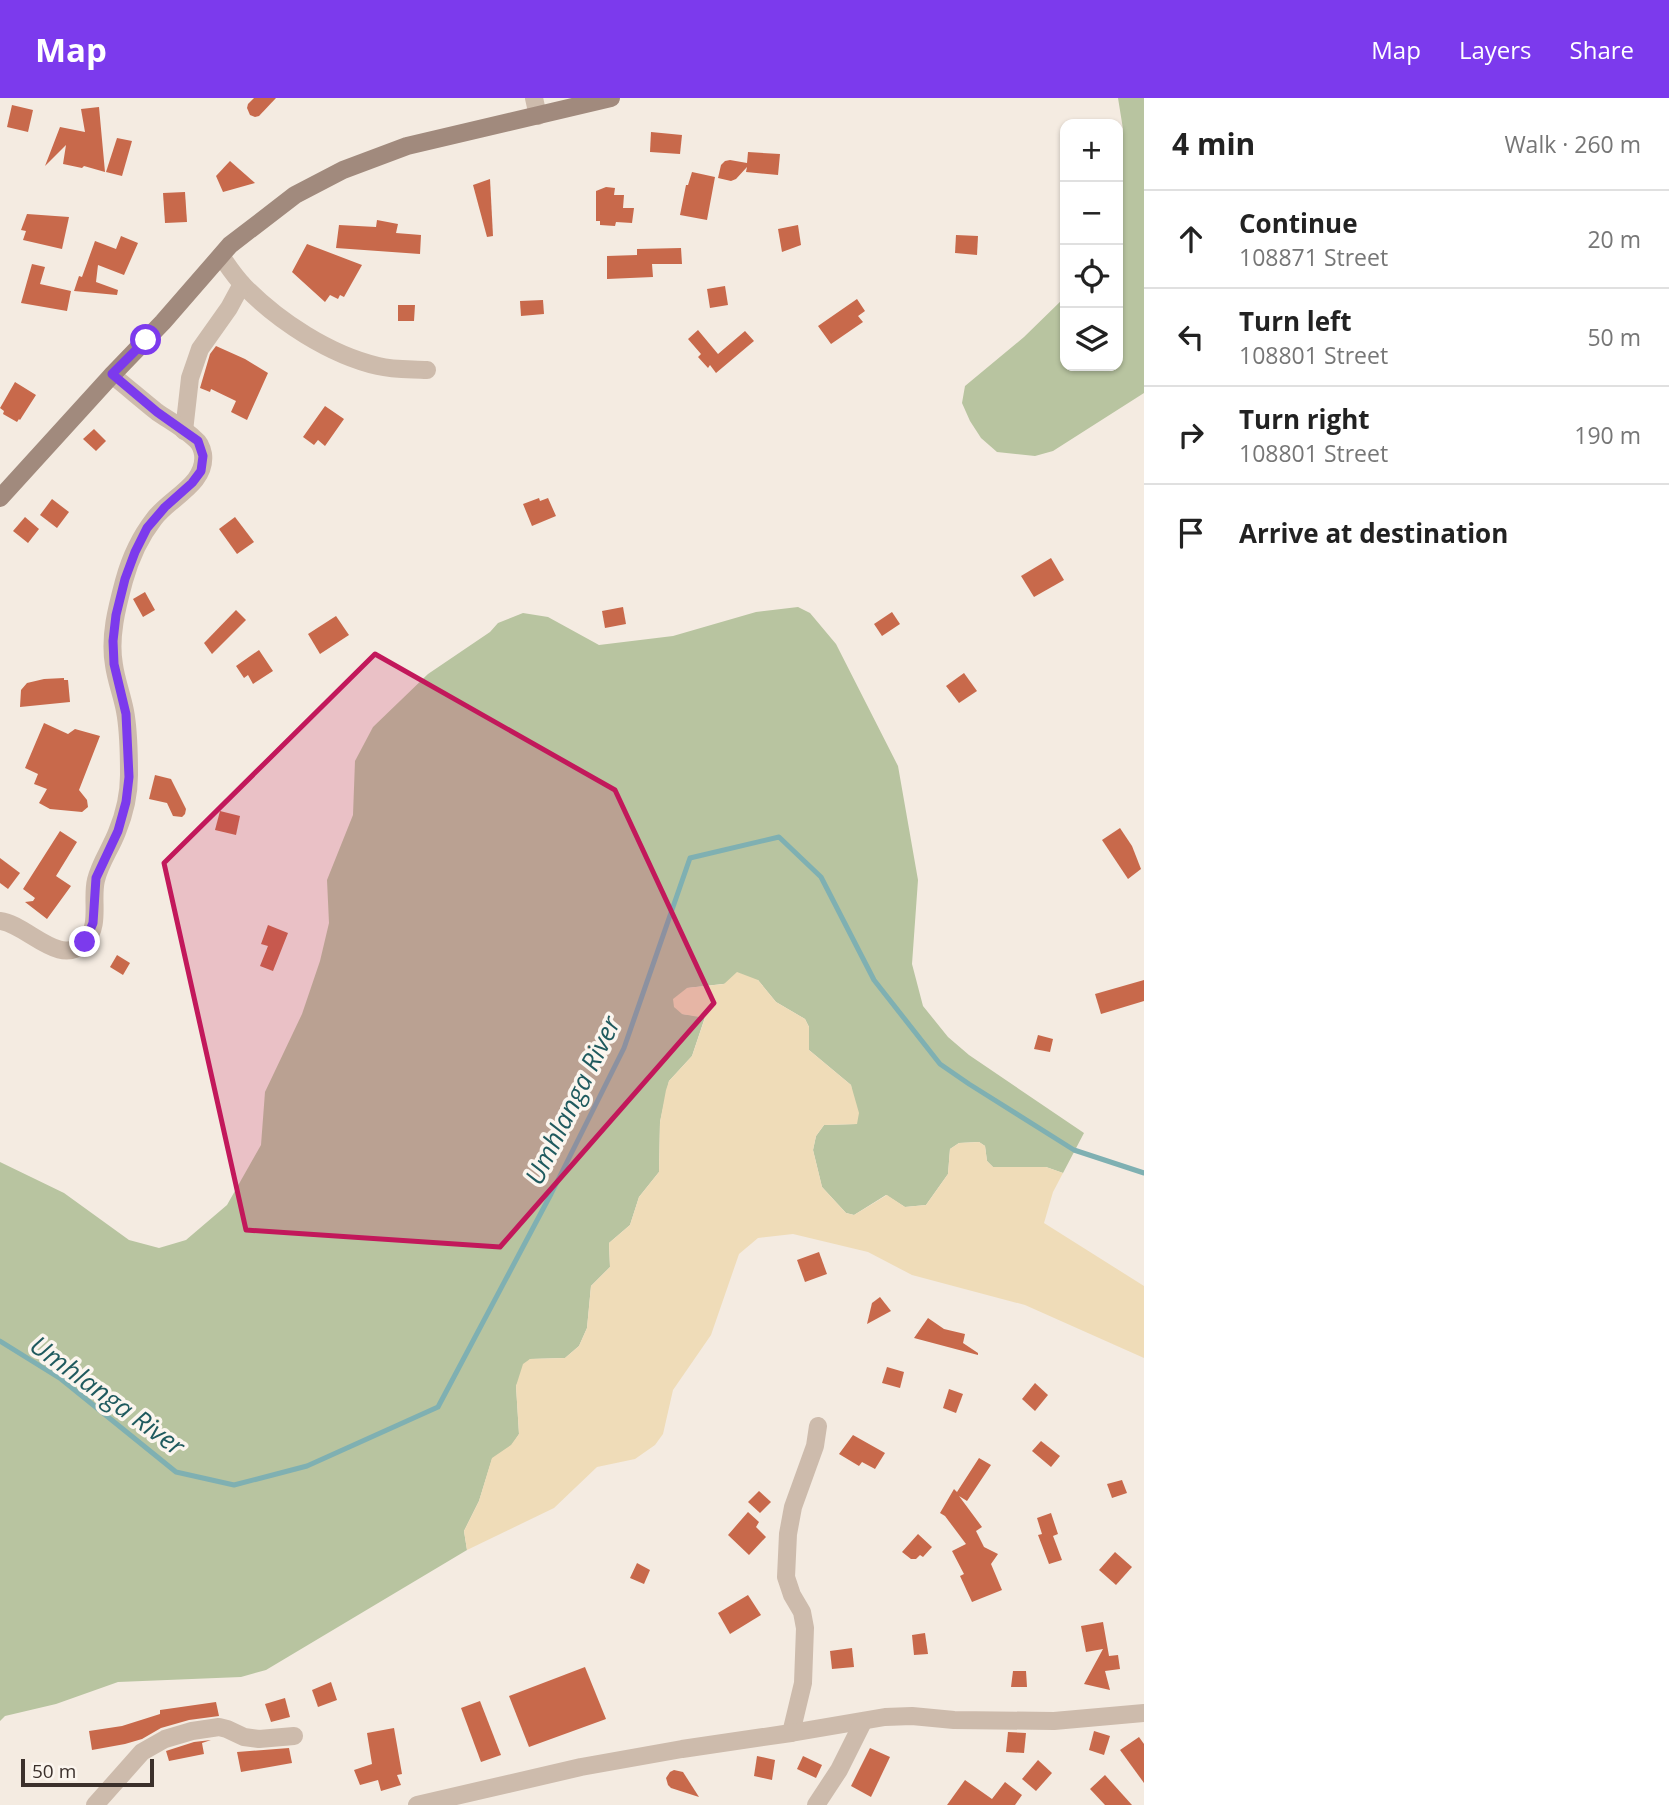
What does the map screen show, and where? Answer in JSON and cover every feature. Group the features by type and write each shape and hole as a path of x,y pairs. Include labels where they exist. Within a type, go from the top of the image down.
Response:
{"street":[{"path":"534,98 538,116"},
{"path":"0,498 163,322 230,245 295,195 343,170 407,146 611,98"},
{"path":"221,256 242,284 261,303 300,331 350,357 380,367 427,370"},
{"path":"184,431 190,378 200,349 229,308 242,284"},
{"path":"0,920 65,951 71,951 85,942 91,932 96,878 118,831 129,777 126,714 114,664 116,615 125,579 147,528 201,471 203,456 198,441 112,374"},
{"path":"791,1734 803,1683 806,1628 802,1612 786,1577 788,1534 793,1507 815,1446 818,1426"},
{"path":"417,1805 581,1767 885,1717 1054,1721 1144,1713"},
{"path":"816,1805 839,1770 863,1722"},
{"path":"95,1805 142,1752 166,1738 219,1727 244,1737 259,1739 294,1736"}],"highlighted area":[{"path":"375,654 615,790 714,1003 500,1247 246,1230 164,863"}],"green space":[{"path":"1118,98 1144,98 1144,393 1053,451 1035,456 997,452 981,438 970,421 962,403 965,386 1024,337 1060,302 1060,371 1123,371 1121,119"},
{"path":"798,607 810,613 836,644 898,766 918,880 912,964 923,1006 948,1037 969,1055 1084,1133 1063,1173 1046,1167 993,1167 987,1161 985,1146 979,1142 959,1143 950,1149 948,1174 926,1205 905,1207 886,1195 854,1215 846,1213 822,1187 813,1150 816,1136 824,1125 856,1124 851,1085 809,1050 809,1027 805,1019 776,1002 758,980 687,988 682,1014 705,1017 692,1056 669,1081 660,1122 659,1172 639,1197 630,1225 609,1243 610,1267 591,1286 587,1328 579,1346 565,1358 530,1359 516,1386 519,1434 512,1445 492,1459 479,1501 464,1531 467,1550 266,1670 241,1677 118,1682 56,1704 5,1716 0,1721 0,1162 64,1193 129,1240 159,1248 186,1240 227,1205 261,1145 265,1092 302,1014 320,961 329,923 327,880 353,815 355,761 373,727 428,674 490,632 498,623 523,613 548,617 599,645 673,636 756,612"}],"sand":[{"path":"737,972 758,980 776,1002 805,1019 809,1027 809,1050 851,1085 859,1113 857,1124 824,1125 816,1136 813,1150 822,1187 846,1213 854,1215 887,1195 905,1207 926,1205 948,1174 950,1149 959,1143 979,1142 985,1146 987,1161 993,1167 1046,1167 1063,1173 1053,1192 1044,1223 1144,1286 1144,1358 1025,1305 912,1275 868,1252 793,1234 758,1238 739,1254 711,1335 673,1390 663,1434 655,1445 635,1459 597,1467 554,1508 467,1550 464,1531 479,1501 492,1458 511,1445 519,1434 516,1386 523,1364 530,1359 565,1358 579,1346 587,1328 591,1286 610,1267 609,1243 630,1225 639,1197 659,1172 660,1122 666,1090 669,1081 692,1056 705,1018 682,1014 674,1007 673,999 687,988 724,984"}],"building":[{"path":"254,98 276,98 255,117 250,115 247,108"},
{"path":"12,105 33,110 28,132 7,127"},
{"path":"99,107 105,172 63,164 66,145 45,166 60,127 85,132 81,109"},
{"path":"651,132 682,135 680,154 650,152"},
{"path":"117,138 132,141 122,176 106,172"},
{"path":"748,152 780,154 778,175 746,172 747,167 731,181 718,178 721,165 725,161 747,163"},
{"path":"230,161 255,183 223,192 216,176"},
{"path":"692,172 715,177 707,220 680,215 686,185"},
{"path":"490,179 493,236 487,237 473,185"},
{"path":"606,187 615,188 614,195 624,195 623,208 634,208 632,223 616,222 615,226 600,225 600,221 596,221 596,191"},
{"path":"185,192 187,222 165,223 163,193"},
{"path":"27,214 69,217 62,249 23,240 26,231 21,230"},
{"path":"377,220 398,224 396,233 421,235 420,254 336,248 339,225 376,227"},
{"path":"798,225 801,245 782,252 778,229"},
{"path":"956,235 978,236 977,255 955,253"},
{"path":"121,236 138,243 124,275 98,265 96,282 118,290 117,295 74,291 95,241 116,249"},
{"path":"307,244 362,265 344,297 340,295 338,299 330,295 325,302 292,272"},
{"path":"681,248 682,264 652,264 653,277 607,279 607,256 637,255 637,249"},
{"path":"32,264 45,267 40,284 71,291 67,311 21,303"},
{"path":"725,286 728,305 710,308 707,289"},
{"path":"857,299 865,311 858,316 863,322 831,344 818,326"},
{"path":"543,300 544,314 521,316 520,301"},
{"path":"398,305 415,305 414,321 398,321"},
{"path":"698,330 718,354 745,331 754,341 716,373 698,357 701,354 688,339"},
{"path":"216,346 268,373 247,420 231,412 236,401 211,389 210,392 200,388 210,354"},
{"path":"15,382 36,395 17,422 3,414 4,411 0,408"},
{"path":"325,406 344,419 325,446 318,440 314,445 303,437"},
{"path":"94,429 106,441 96,451 83,439"},
{"path":"539,498 540,501 548,498 556,516 532,526 523,504"},
{"path":"52,499 69,512 57,528 40,515"},
{"path":"25,517 39,529 28,543 13,531"},
{"path":"235,517 254,542 237,554 219,529"},
{"path":"1051,558 1064,580 1034,597 1021,576"},
{"path":"145,592 155,610 143,617 133,599"},
{"path":"623,607 626,624 605,628 602,611"},
{"path":"236,610 246,620 212,654 204,643"},
{"path":"892,612 900,624 882,636 874,624"},
{"path":"336,616 349,635 320,654 308,634"},
{"path":"259,650 273,671 253,684 248,675 244,678 236,666"},
{"path":"964,673 977,691 959,703 946,686"},
{"path":"64,678 68,680 70,702 20,707 21,690 27,683"},
{"path":"44,723 68,734 75,729 100,736 79,790 87,800 88,807 82,812 50,809 39,803 47,789 34,784 38,774 25,768"},
{"path":"155,775 171,779 186,809 182,817 173,816 167,803 149,799"},
{"path":"220,811 240,816 236,835 215,830"},
{"path":"1120,828 1132,846 1141,869 1128,879 1102,840"},
{"path":"60,831 77,842 56,876 71,886 47,919 25,902 35,898 23,889"},
{"path":"0,858 20,873 8,889 0,883"},
{"path":"268,925 288,933 273,971 260,966 268,946 261,944"},
{"path":"117,955 130,963 123,975 110,967"},
{"path":"1144,980 1144,1001 1101,1014 1095,994"},
{"path":"1038,1035 1053,1039 1050,1052 1034,1049"},
{"path":"819,1252 827,1274 805,1282 797,1260"},
{"path":"880,1297 891,1311 867,1324 872,1303"},
{"path":"928,1318 944,1329 965,1334 963,1343 978,1355 914,1338"},
{"path":"887,1367 904,1372 900,1388 882,1383"},
{"path":"1035,1383 1048,1395 1035,1411 1022,1399"},
{"path":"949,1389 963,1394 956,1413 943,1408"},
{"path":"853,1435 885,1453 875,1469 862,1462 859,1466 839,1454"},
{"path":"1041,1441 1060,1456 1051,1467 1032,1451"},
{"path":"979,1458 991,1465 967,1501 959,1496 982,1527 976,1531 984,1547 998,1554 991,1564 1002,1590 972,1602 960,1576 964,1574 952,1551 966,1544 940,1513 954,1489 957,1492"},
{"path":"1122,1480 1127,1493 1112,1498 1107,1484"},
{"path":"759,1491 771,1502 760,1513 748,1502"},
{"path":"748,1512 759,1522 756,1527 766,1537 749,1555 728,1535"},
{"path":"1051,1513 1058,1534 1053,1536 1062,1560 1049,1564 1038,1535 1042,1534 1037,1518"},
{"path":"918,1534 932,1547 923,1557 920,1555 911,1559 902,1552"},
{"path":"1115,1552 1132,1567 1116,1585 1099,1570"},
{"path":"637,1563 650,1570 644,1584 630,1578"},
{"path":"748,1595 761,1615 730,1634 718,1613"},
{"path":"1103,1622 1109,1656 1118,1655 1120,1669 1105,1671 1110,1690 1084,1684 1103,1649 1086,1652 1081,1626"},
{"path":"925,1633 928,1654 914,1655 912,1635"},
{"path":"852,1648 854,1667 832,1669 830,1651"},
{"path":"585,1667 606,1719 529,1747 509,1696"},
{"path":"1013,1671 1026,1671 1027,1687 1011,1687"},
{"path":"331,1682 337,1700 318,1707 312,1690"},
{"path":"285,1698 290,1717 271,1722 265,1704"},
{"path":"480,1701 501,1755 481,1762 461,1708"},
{"path":"216,1702 219,1716 189,1720 161,1728 142,1739 92,1750 89,1731 122,1726 160,1714 160,1710"},
{"path":"394,1728 402,1774 397,1775 401,1785 381,1791 378,1780 360,1785 354,1770 372,1764 367,1733"},
{"path":"1094,1731 1110,1736 1104,1755 1089,1750"},
{"path":"1008,1732 1026,1733 1024,1753 1006,1752"},
{"path":"1139,1737 1144,1744 1144,1783 1120,1750"},
{"path":"211,1740 202,1743 204,1754 169,1761 166,1751"},
{"path":"289,1748 292,1763 241,1772 237,1752"},
{"path":"870,1748 890,1757 871,1797 851,1786"},
{"path":"757,1756 775,1760 772,1780 754,1776"},
{"path":"803,1756 822,1765 816,1778 797,1769"},
{"path":"1038,1760 1052,1773 1036,1791 1022,1779"},
{"path":"674,1770 683,1772 699,1797 668,1785 666,1778"},
{"path":"1105,1775 1132,1805 1105,1805 1090,1789"},
{"path":"965,1780 992,1799 1005,1782 1022,1795 1015,1805 947,1805"}],"waterway":[{"name":"Umhlanga River","path":"0,1341 61,1379 176,1472 234,1485 307,1466 438,1407 551,1194 624,1048 690,858 779,837 821,877 874,980 940,1064 1074,1150 1144,1173"}],"route":[{"path":"85,942 93,923 96,878 118,831 129,777 126,714 114,664 116,615 125,579 147,528 165,507 192,483 203,465 202,449 198,441 157,412 112,374 146,340"}]}
